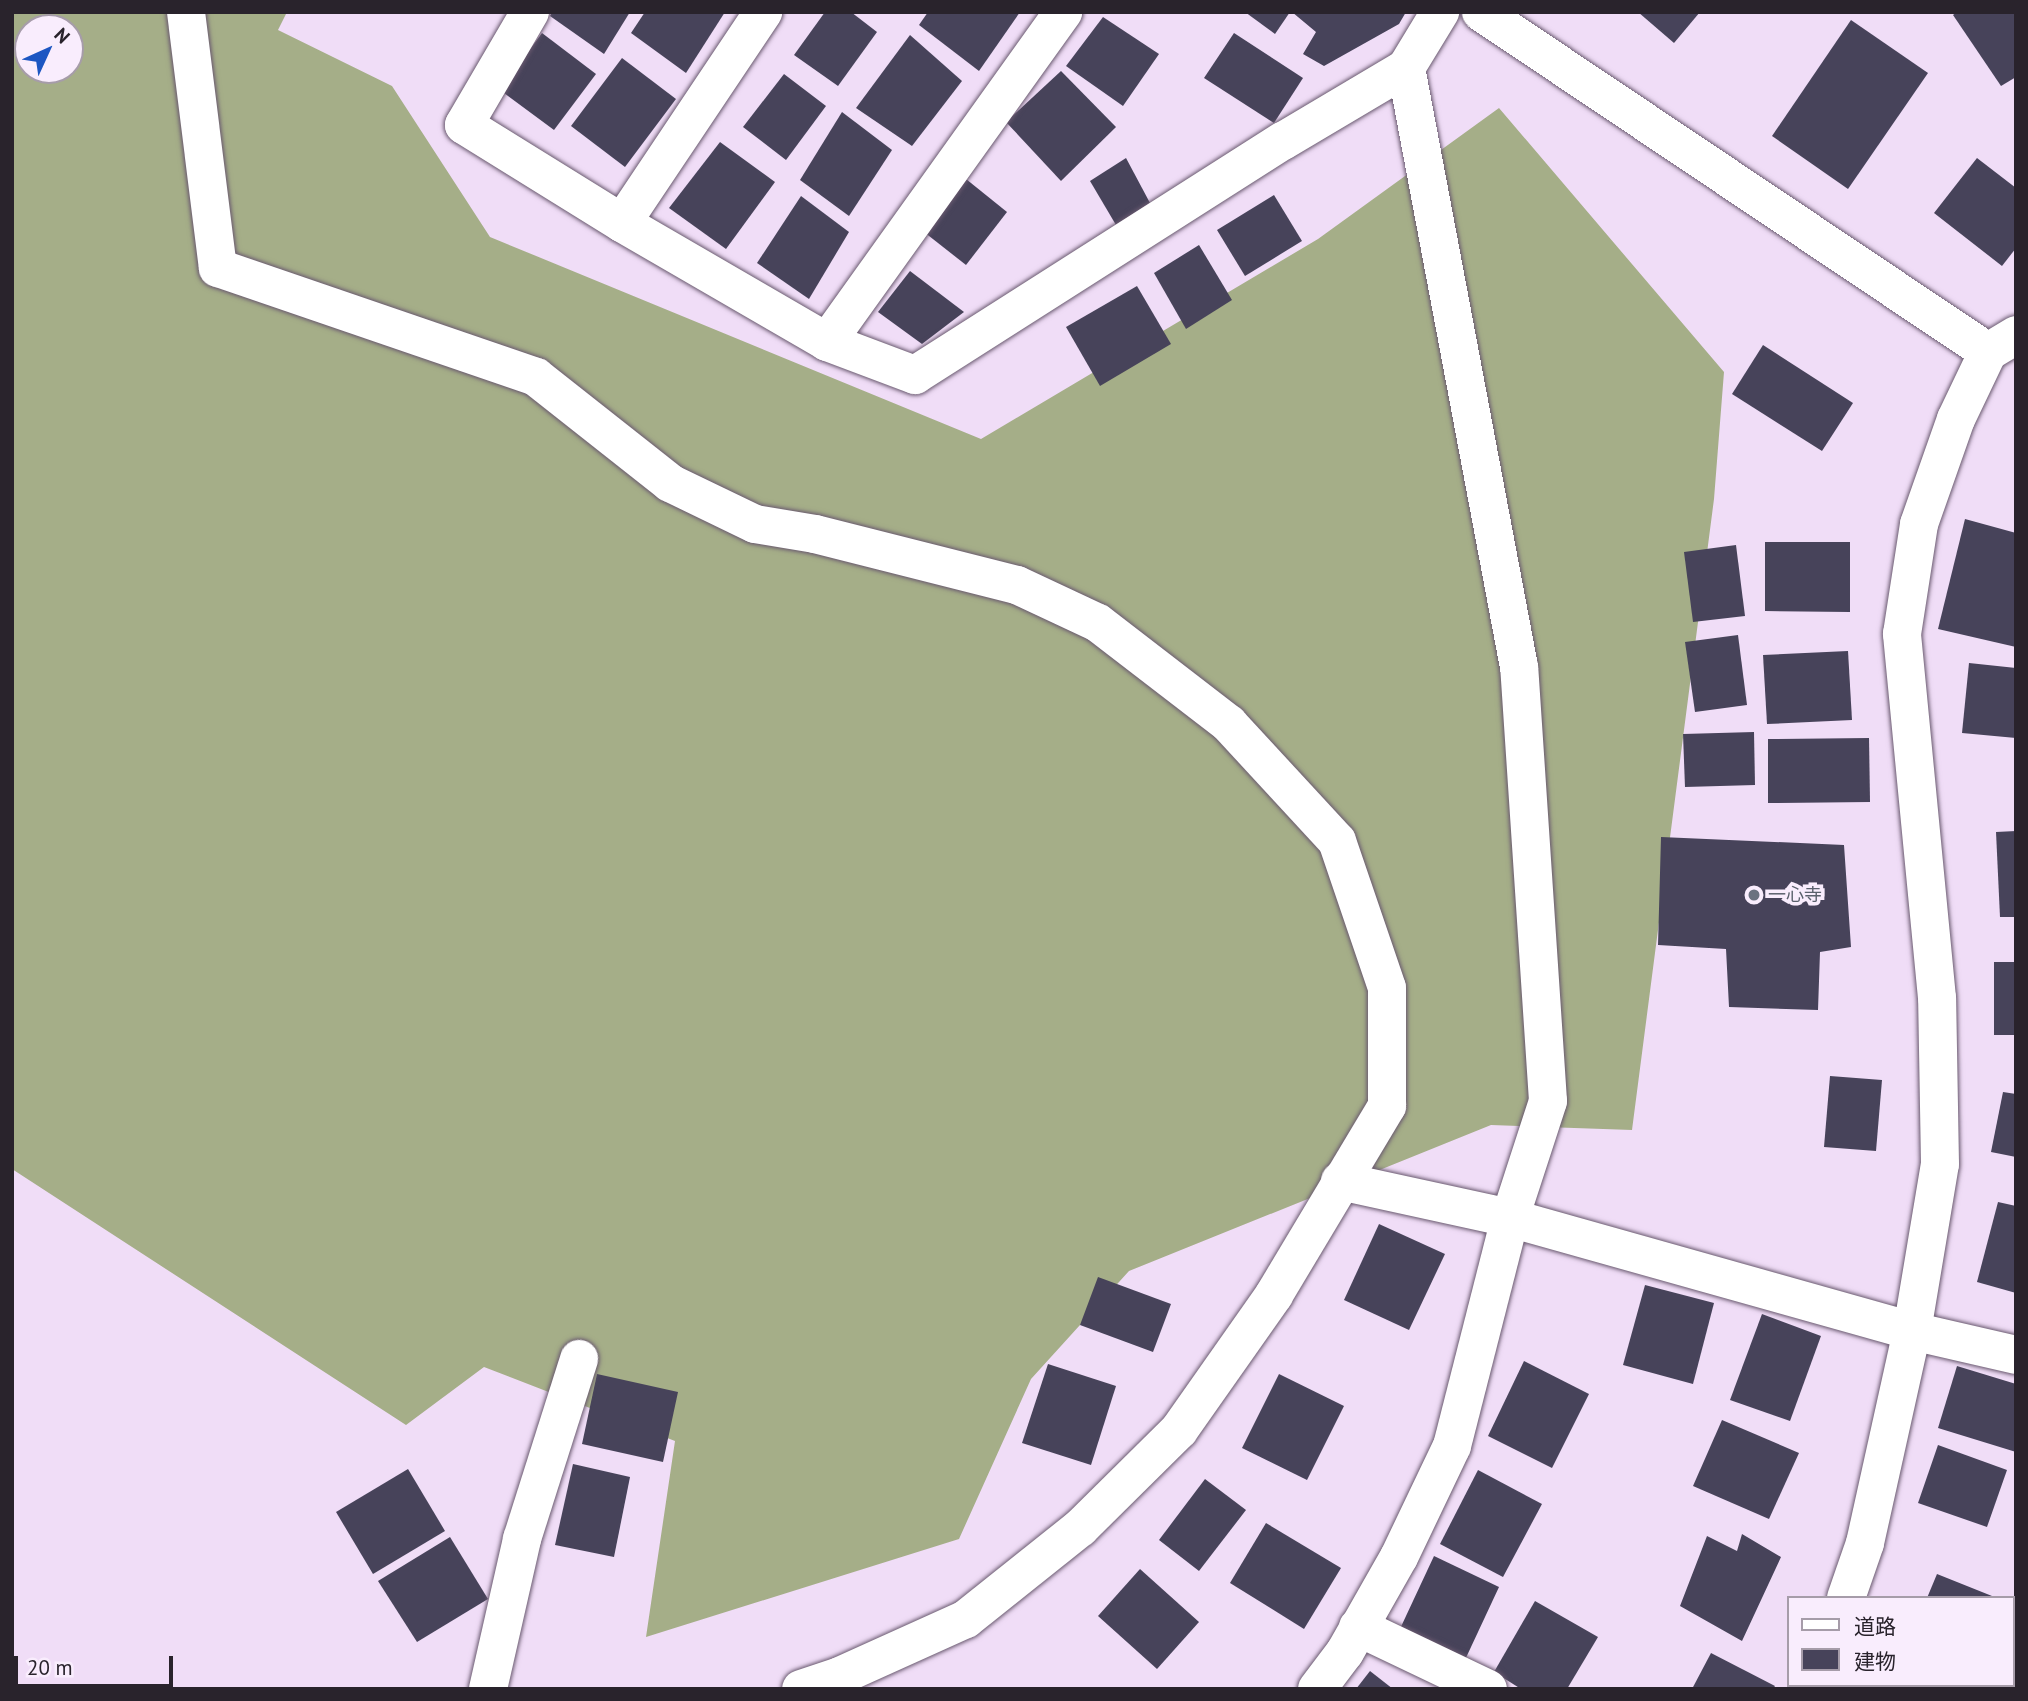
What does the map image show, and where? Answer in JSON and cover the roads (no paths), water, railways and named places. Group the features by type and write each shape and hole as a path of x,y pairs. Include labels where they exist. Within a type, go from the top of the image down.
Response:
{"street":[{"path":"186,12 218,268 536,377 670,483 755,524 815,534 1017,585 1098,623 1229,724 1337,841 1387,988 1387,1106 1274,1295 1179,1430 1080,1528 966,1619 840,1676 800,1689"},
{"path":"530,12 464,125 622,223 827,342 915,375 1283,141 1406,68 1440,12"},
{"path":"622,223 763,12"},
{"path":"827,342 1063,12"},
{"path":"1481,12 2002,343 1956,419 1919,524 1902,634 1937,998 1940,1150 1912,1331 1865,1543 1847,1596"},
{"path":"1317,1689 1358,1627 1399,1557 1452,1446 1510,1218 1548,1101 1519,667 1406,68"},
{"path":"1340,1181 1510,1218 1912,1331 2016,1355"},
{"path":"488,1689 522,1539 579,1359"},
{"path":"1358,1627 1488,1689"}],"place":[{"name":"一心寺","path":"1754,895"}]}
